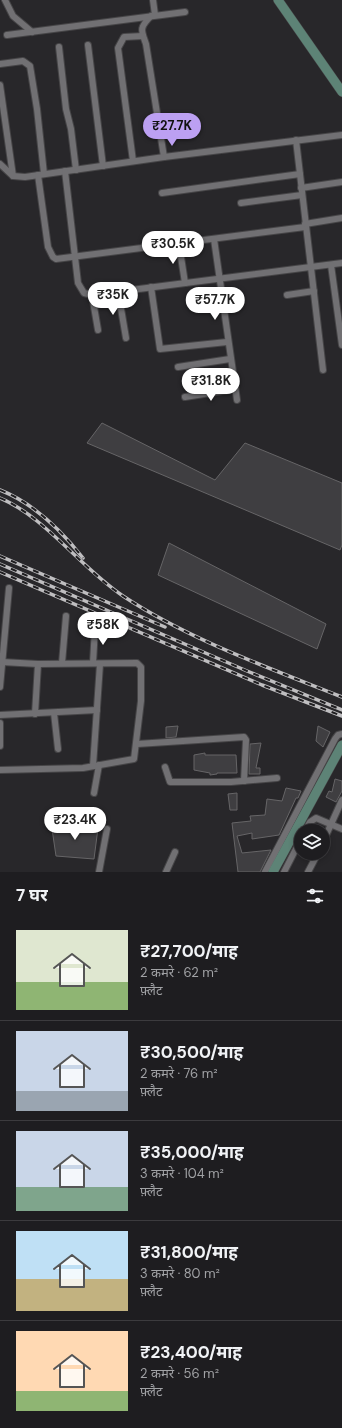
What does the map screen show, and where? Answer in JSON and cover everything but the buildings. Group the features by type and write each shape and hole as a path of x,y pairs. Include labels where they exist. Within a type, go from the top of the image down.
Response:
{"street":[{"path":"5,0 13,16 32,32"},
{"path":"153,0 153,16"},
{"path":"278,0 342,92"},
{"path":"7,35 185,12"},
{"path":"153,16 142,25 164,157"},
{"path":"134,161 118,48 124,37 143,36"},
{"path":"88,45 103,166"},
{"path":"59,47 66,109 71,129 76,170"},
{"path":"0,64 23,61 30,66 37,109 41,174 49,251 56,259 214,239 342,218"},
{"path":"0,85 13,176"},
{"path":"0,164 13,176 41,174 342,135"},
{"path":"296,140 323,370"},
{"path":"65,171 79,287 84,293 92,295 342,263"},
{"path":"162,193 300,174"},
{"path":"302,188 342,182"},
{"path":"241,203 302,195"},
{"path":"214,239 227,342 237,400"},
{"path":"179,244 185,283"},
{"path":"331,265 340,309 342,345"},
{"path":"151,287 160,349 227,342"},
{"path":"118,291 126,338"},
{"path":"287,295 314,291"},
{"path":"92,295 98,330"},
{"path":"178,367 230,359"},
{"path":"185,397 235,389"},
{"path":"0,688 9,588"},
{"path":"62,663 66,616"},
{"path":"93,663 95,628"},
{"path":"0,770 96,766 134,759 141,701 141,665 135,662 100,664 38,664 2,662"},
{"path":"35,714 38,664"},
{"path":"94,793 100,664"},
{"path":"0,715 97,710"},
{"path":"54,713 58,749"},
{"path":"0,723 0,746"},
{"path":"265,872 334,738 342,734"},
{"path":"137,744 244,737 246,740 244,781"},
{"path":"273,872 342,745"},
{"path":"165,767 170,782 192,783 277,778"},
{"path":"330,824 342,800"},
{"path":"310,824 314,819 342,829"},
{"path":"99,872 107,829"},
{"path":"166,872 174,852"},
{"path":"284,872 294,853"},
{"path":"308,872 314,860"}],"railway":[{"path":"0,490 24,502 46,518 83,558"},
{"path":"0,498 16,506 32,517 108,585 148,611 174,626 230,652 342,697"},
{"path":"0,556 165,627"},
{"path":"0,564 247,671 342,710"},
{"path":"0,572 262,685 342,716"}]}
